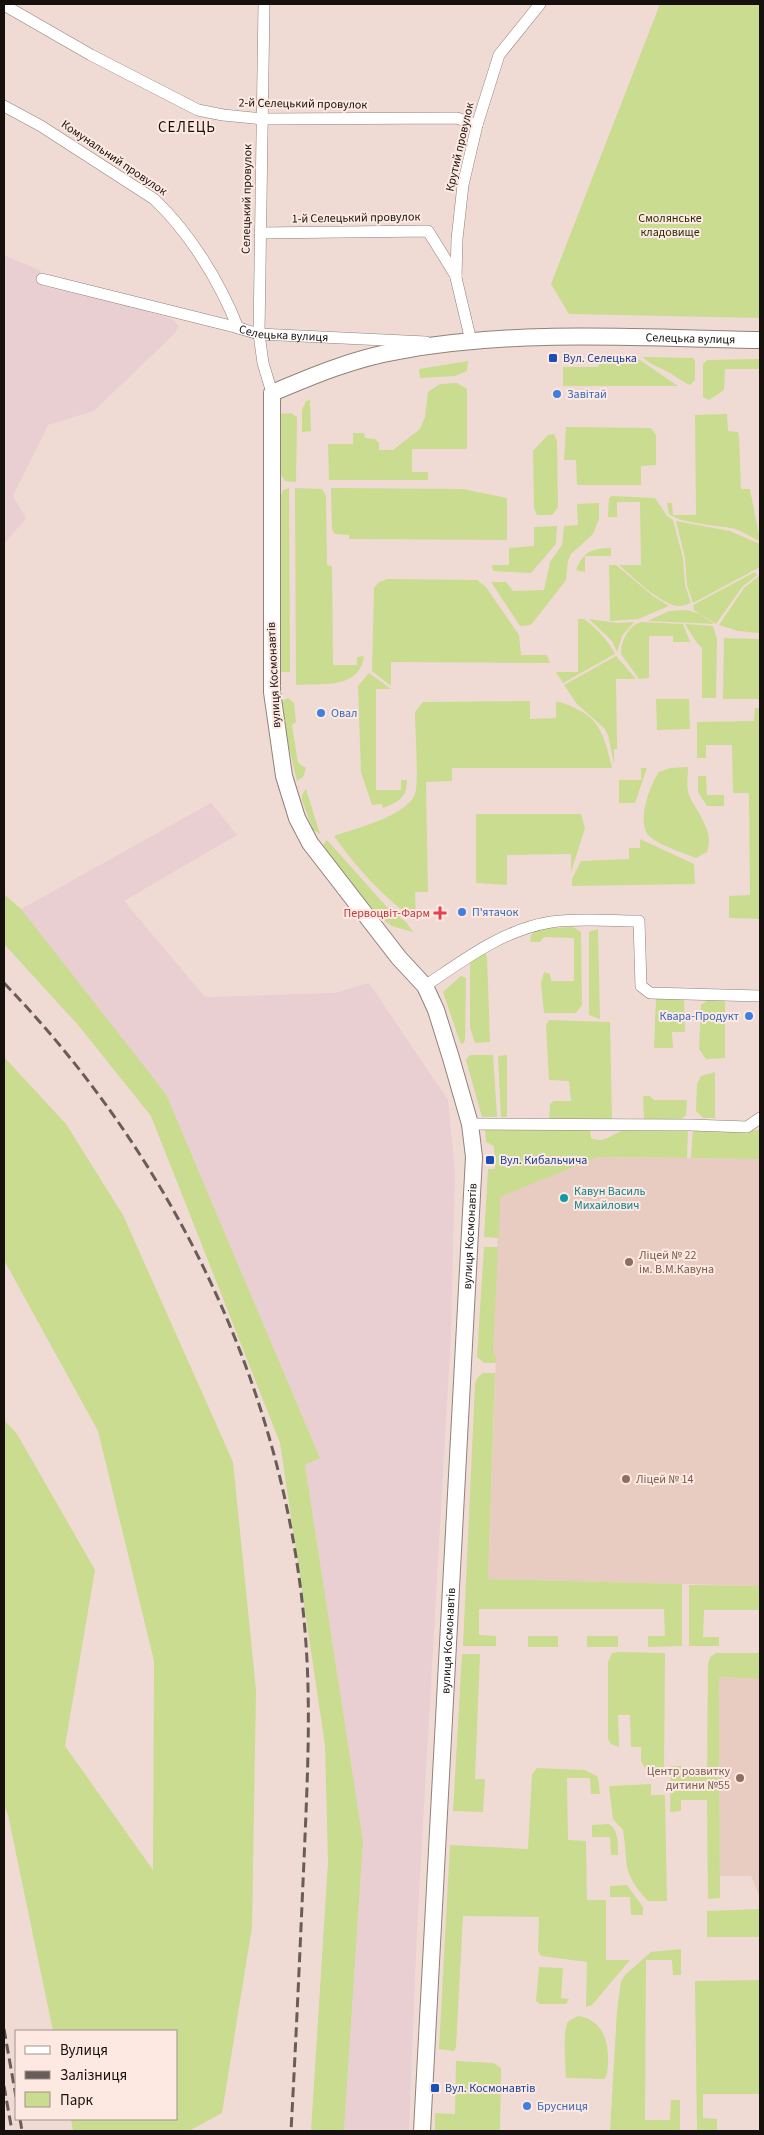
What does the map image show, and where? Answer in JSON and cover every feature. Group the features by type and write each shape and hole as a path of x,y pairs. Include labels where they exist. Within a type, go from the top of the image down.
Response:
{"street":[{"name":"Селецький провулок","path":"264,4 259,334 263,363 272,393"},
{"name":"Крутий провулок","path":"471,341 456,278 457,239 463,185 477,125 499,55 540,4"},
{"name":"2-й Селецький провулок","path":"4,5 91,55 198,110 263,119 457,118 477,125"},
{"name":"Комунальний провулок","path":"4,106 41,126 154,199 169,214 216,283 229,305 238,328"},
{"name":"1-й Селецький провулок","path":"260,233 428,231 456,278"},
{"name":"Селецька вулиця","path":"42,279 259,334 439,342 532,337 760,340"},
{"name":"Селецька вулиця","path":"272,393 365,359 397,351 471,341"},
{"name":"вулиця Космонавтів","path":"272,393 272,692 284,776 297,818 310,843 399,958 425,986 436,1010 470,1124 474,1170 422,2131"},
{"path":"425,986 490,943 525,929 552,922 639,921 641,986 644,990 650,993 760,996"},
{"path":"470,1124 747,1127 760,1118"}],"shaded area":[{"path":"4,255 41,271 42,286 134,307 172,319 179,326 175,333 94,411 48,425 13,496 26,518 4,544"},
{"path":"211,803 237,835 124,901 205,997 334,993 369,983 448,1100 455,1172 451,1333 417,1931 409,2131 344,2131 363,1841 305,1465 320,1458 166,1094 21,909"},
{"path":"598,1157 760,1159 760,1586 488,1579 496,1357 493,1353 499,1197"},
{"name":"Центр розвитку дитини №55","path":"719,1677 760,1679 760,1898 751,1876 720,1876"}],"green space":[{"name":"Смолянське кладовище","path":"660,4 760,4 760,318 569,314 551,284"},
{"path":"603,356 634,356 678,386 563,386 563,367 598,367"},
{"path":"643,357 693,358 695,361 695,380 690,385 687,384"},
{"path":"760,359 760,369 725,369 724,390 709,400 703,397 703,364 707,360"},
{"path":"468,361 467,371 455,376 420,378 419,369"},
{"path":"457,383 467,389 467,449 412,449 412,472 428,472 428,480 329,480 328,444 353,444 353,433 364,433 365,438 375,439 379,443 379,450 393,450 420,429 425,417 428,392 440,384"},
{"path":"310,400 311,431 302,432 302,410 306,401"},
{"path":"291,413 297,417 296,482 285,481 280,473 281,414"},
{"path":"727,414 728,431 738,432 741,489 750,489 760,541 735,529 682,520 669,514 667,503 672,503 673,515 696,515 695,415"},
{"path":"566,427 651,428 656,435 656,465 641,466 641,485 577,485 576,460 564,460"},
{"path":"554,434 557,441 558,507 552,515 537,515 534,508 533,451 548,435"},
{"path":"289,488 290,672 280,672 280,498 283,490"},
{"path":"295,488 322,489 326,496 327,565 332,566 333,665 357,665 357,657 364,656 361,667 355,675 347,680 328,684 296,685"},
{"path":"331,488 463,489 507,498 507,540 349,539 349,535 335,534 332,530"},
{"path":"612,496 655,498 667,516 673,520 683,558 685,585 691,603 679,606 664,601 619,565 641,565 640,502 617,502 617,517 608,517 609,498"},
{"path":"599,503 599,519 593,534 571,554 568,561 566,580 531,625 520,626 491,582 506,582 513,591 544,590 550,562 562,545 564,526 578,525 577,504"},
{"path":"676,521 730,531 760,544 760,567 693,603 687,585 685,558"},
{"path":"557,526 556,544 531,573 493,571 492,565 509,565 509,548 534,546 534,527"},
{"path":"611,548 611,556 585,556 585,572 576,570 582,559 585,555 589,552"},
{"path":"609,565 616,565 653,596 669,606 638,619 610,621"},
{"path":"755,572 757,575 742,587 716,624 694,610 693,605"},
{"path":"760,575 760,633 738,631 719,625 744,588"},
{"path":"388,579 477,580 486,587 519,635 521,655 547,655 550,663 391,662 391,686 372,671 374,588 379,582"},
{"path":"687,610 700,614 714,624 648,621 669,611"},
{"path":"578,619 584,619 597,631 615,654 563,683 556,672 578,672"},
{"path":"589,619 617,623 634,622 622,636 617,652 612,641"},
{"path":"641,622 683,624 690,642 673,642 673,636 649,636 649,678 639,679 621,654 622,644 629,630"},
{"path":"685,624 713,626 717,639 716,698 702,698 702,648"},
{"path":"724,638 760,639 760,699 723,699"},
{"path":"616,656 636,679 616,679 617,749 614,749 614,764 608,735 604,728 577,704 564,685"},
{"path":"369,673 391,689 376,689 376,790 401,790 401,780 407,780 407,786 401,798 383,808 382,804 372,805 361,772 358,686"},
{"path":"288,698 294,703 296,722 292,725 298,763 306,768 303,777 297,781 287,739 282,701"},
{"path":"656,699 689,699 690,729 657,730"},
{"path":"530,701 530,719 556,718 556,701 581,711 590,717 601,733 612,768 452,768 452,781 426,782 428,892 415,892 416,918 414,920 371,881 334,836 379,821 402,809 410,802 415,794 417,779 415,712 423,702"},
{"path":"755,708 760,708 760,919 729,918 729,896 750,895 749,793 733,793 732,745 706,745 706,758 697,758 697,722 754,721"},
{"path":"688,767 688,792 704,822 709,837 707,852 696,858 665,846 653,839 645,830 644,822 648,794 659,772 670,768"},
{"path":"641,768 647,768 635,803 619,803 619,780 641,780"},
{"path":"698,776 706,776 707,795 724,795 724,806 707,806 698,792"},
{"path":"306,789 320,834 313,830 302,800 302,795"},
{"path":"476,814 581,814 585,828 571,872 571,854 507,855 507,885 476,883"},
{"path":"640,839 694,864 695,884 572,886 572,879 581,861 629,859 629,848 640,848"},
{"path":"327,840 385,905 406,922 413,932 392,926 379,917 322,846"},
{"path":"4,894 21,909 166,1094 320,1458 305,1465 363,1841 344,2131 311,2131 328,1862 325,1745 280,1443 151,1116 78,1025 4,944"},
{"path":"573,927 581,932 582,1005 576,1013 544,1013 541,983 544,972 550,974 551,981 574,981 574,938 544,937 540,942 530,942 531,935 537,929"},
{"path":"598,929 600,1019 589,1015 589,932"},
{"path":"484,952 487,956 490,1042 475,1043 470,1028 470,966 471,961"},
{"path":"461,976 466,978 465,1040 463,1044 460,1042 443,992"},
{"path":"656,998 683,998 684,1000 685,1032 672,1032 673,1048 654,1048"},
{"path":"725,1000 725,1058 706,1059 699,1049 701,1005 707,1001"},
{"path":"549,1020 610,1022 612,1121 549,1121 550,1104 554,1101 571,1101 569,1081 549,1080 546,1025"},
{"path":"470,1055 493,1055 497,1117 482,1117 466,1060"},
{"path":"507,1055 507,1117 501,1117 498,1056"},
{"path":"4,1057 66,1124 123,1215 233,1462 256,1690 252,1927 222,2113 189,2131 73,2131 71,2120 178,2120 178,2030 53,2030 8,1815 4,1805 4,1420 17,1434 95,1570 65,1746 153,1870 154,1661 98,1431 4,1260"},
{"path":"715,1072 715,1118 703,1118 696,1111 697,1084 701,1076"},
{"path":"643,1096 650,1096 654,1100 687,1100 686,1115 679,1121 644,1121"},
{"path":"485,1127 590,1128 591,1138 596,1140 606,1139 628,1129 650,1127 688,1128 687,1158 598,1157 500,1197 499,1238 484,1237 488,1169 495,1169 494,1146 486,1142"},
{"path":"693,1128 703,1130 759,1130 759,1159 691,1158"},
{"path":"484,1247 498,1247 493,1353 496,1357 496,1363 484,1363 477,1357"},
{"path":"483,1373 495,1373 488,1579 682,1584 682,1646 648,1647 648,1636 665,1636 664,1609 479,1609 479,1635 496,1636 496,1646 463,1646 475,1384 477,1378"},
{"path":"689,1585 760,1586 760,1610 704,1610 703,1637 719,1637 719,1646 689,1646"},
{"path":"528,1636 558,1636 558,1647 528,1647"},
{"path":"587,1636 618,1636 618,1647 587,1647"},
{"path":"612,1653 665,1653 664,1775 649,1775 641,1761 641,1747 631,1747 630,1715 618,1715 619,1747 611,1744 608,1739 608,1662"},
{"path":"716,1653 760,1653 760,1679 719,1677 720,1898 708,1899 707,1800 681,1800 681,1811 670,1812 671,1766 681,1766 681,1775 707,1775 708,1664 710,1657"},
{"path":"462,1654 480,1654 475,1779 485,1779 483,1812 453,1811"},
{"path":"537,1768 585,1770 598,1777 600,1794 591,1794 590,1778 567,1778 568,1840 586,1841 587,1900 606,1900 606,1960 630,1960 592,2005 586,2007 587,1962 541,1956 538,1951 539,1917 463,1916 456,2047 454,2051 439,2049 450,1845 528,1849 532,1774"},
{"path":"651,1784 651,1795 665,1795 667,1901 648,1901 633,1882 627,1867 623,1830 613,1819 609,1786"},
{"path":"609,1824 615,1830 618,1842 618,1855 611,1855 610,1837 592,1837 592,1825"},
{"path":"627,1885 643,1907 643,1915 631,1915 630,1897 610,1897 610,1886"},
{"path":"760,1909 760,1937 707,1937 707,1911"},
{"path":"681,1949 681,1975 673,1975 672,1960 646,1960 645,2120 670,2120 671,2100 680,2100 680,2131 610,2131 617,2011 621,1981 626,1974 651,1952"},
{"path":"539,1967 563,1968 561,1998 569,1999 566,2004 540,2004 536,2001"},
{"path":"760,1980 760,2094 703,2094 703,2118 717,2119 717,2130 697,2130 695,1981"},
{"path":"579,2016 594,2023 606,2041 608,2065 604,2079 566,2078 566,2026 569,2021"},
{"path":"456,2061 493,2063 501,2068 500,2131 435,2131 435,2113 455,2114"}],"railway":[{"path":"4,983 65,1052 121,1126 170,1205 213,1287 248,1373 276,1461 295,1552 306,1644 308,1698 306,1806 291,2131"},
{"path":"4,2029 15,2091"},
{"path":"4,2086 12,2131"},
{"path":"20,2120 22,2131"}],"place":[{"name":"Вул. Селецька","path":"553,358"},
{"name":"Завітай","path":"557,394"},
{"name":"Овал","path":"321,713"},
{"name":"П'ятачок","path":"462,912"},
{"name":"Первоцвіт-Фарм","path":"440,913"},
{"name":"Квара-Продукт","path":"749,1016"},
{"name":"Вул. Кибальчича","path":"490,1160"},
{"name":"Кавун Василь Михайлович","path":"564,1198"},
{"name":"Ліцей № 22 ім. В.М.Кавуна","path":"629,1262"},
{"name":"Ліцей № 14","path":"626,1479"},
{"name":"Центр розвитку дитини №55","path":"740,1778"},
{"name":"Вул. Космонавтів","path":"435,2088"},
{"name":"Брусниця","path":"527,2106"}],"district":[{"name":"СЕЛЕЦЬ","path":"187,127"}]}
